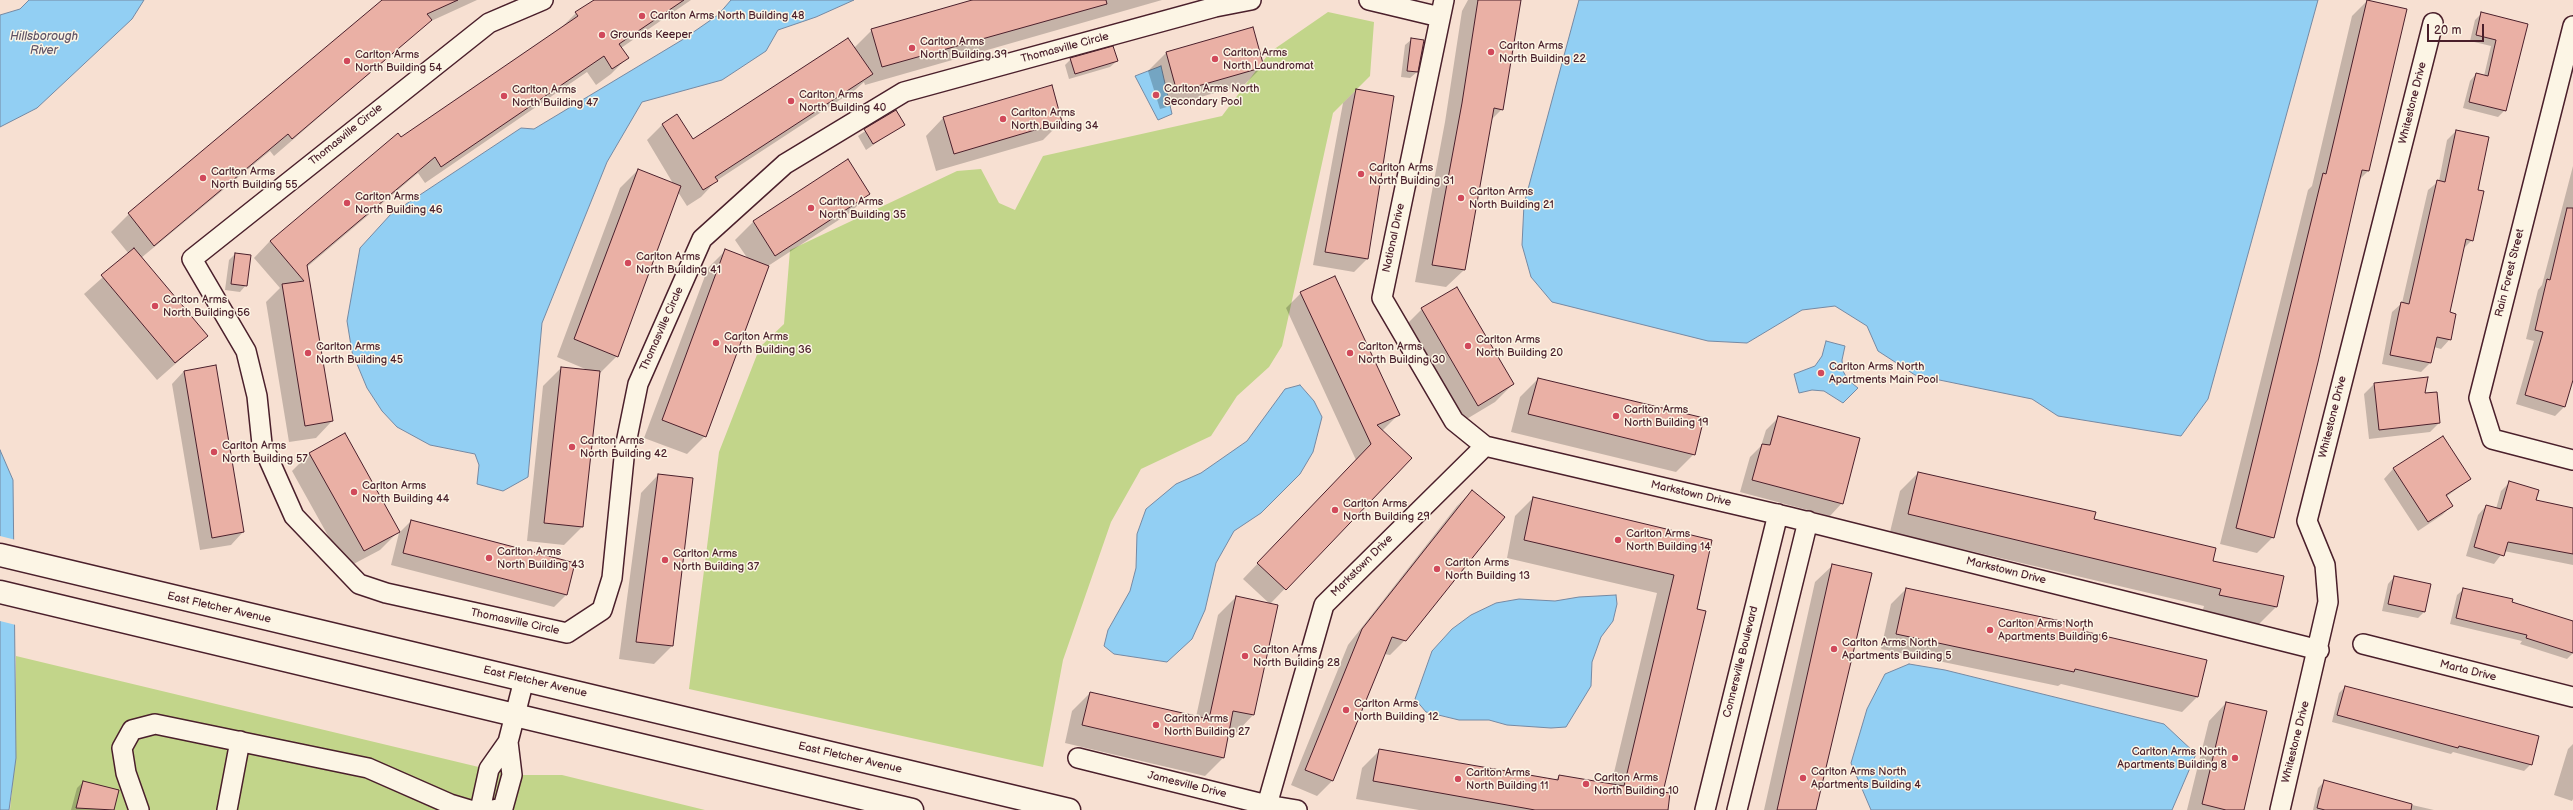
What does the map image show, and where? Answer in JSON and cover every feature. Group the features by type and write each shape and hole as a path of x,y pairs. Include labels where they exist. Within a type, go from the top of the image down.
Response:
{"main road":[{"name":"East Fletcher Avenue","path":"0,555 1069,810"},
{"path":"0,592 912,810"}],"street":[{"name":"Thomasville Circle","path":"543,0 489,23 192,259 246,351 257,396 262,444 294,516 359,584 386,593 567,633 602,610 612,578 625,448 638,384 702,239 785,164 904,92 1215,7 1251,0"},
{"path":"1369,0 1442,8"},
{"name":"National Drive","path":"1442,8 1382,298 1454,421 1485,446"},
{"name":"Whitestone Drive","path":"2280,810 2319,650 2328,602 2325,564 2307,521 2433,23"},
{"name":"Rain Forest Street","path":"2573,26 2479,398 2492,439 2573,460"},
{"name":"Markstown Drive","path":"1267,805 1324,605 1485,446 1808,521 2319,650"},
{"name":"Connersville Boulevard","path":"1705,810 1778,514"},
{"path":"1737,810 1808,521"},
{"name":"Marta Drive","path":"2364,644 2573,697"},
{"path":"480,810 489,769 508,742 524,680"},
{"path":"140,810 126,773 122,748 132,730 155,724 368,768 450,804 470,810"},
{"path":"227,810 240,741"},
{"path":"492,810 503,808 512,775 508,742"},
{"name":"Jamesville Drive","path":"1078,758 1267,805 1297,810"}],"green space":[{"path":"1328,12 1374,22 1370,76 1333,113 1282,346 1269,367 1237,396 1211,436 1141,469 1111,522 1063,660 1043,767 689,689 719,452 760,347 784,324 790,250 957,171 981,169 999,203 1015,210 1043,156 1222,116 1270,52"},
{"path":"16,656 512,775 562,775 705,810 10,810 15,756"}],"water":[{"name":"Hillsborough River","path":"29,0 144,0 132,19 37,108 0,127 0,15 20,9"},
{"path":"731,0 854,0 816,17 778,30 766,51 722,80 642,102 607,162 542,323 528,477 503,491 477,484 479,465 475,454 430,445 397,427 382,411 367,388 352,352 347,321 360,248 391,214 521,128 534,129 682,40 718,15"},
{"path":"1579,0 2318,0 2208,399 2181,436 2058,416 2032,399 1915,375 1878,351 1867,326 1835,306 1802,310 1747,343 1708,341 1552,302 1531,277 1522,245 1524,204"},
{"name":"Carlton Arms North Secondary Pool","path":"1161,66 1172,114 1158,120 1135,76"},
{"name":"Carlton Arms North Apartments Main Pool","path":"1826,341 1845,346 1842,360 1843,371 1848,380 1858,388 1843,403 1824,391 1812,390 1799,393 1794,374 1815,366 1822,356"},
{"path":"1300,385 1314,401 1322,417 1313,452 1300,474 1261,513 1234,531 1216,563 1205,610 1192,639 1167,662 1114,654 1104,646 1108,630 1130,591 1136,568 1137,534 1146,509 1176,484 1201,473 1247,441 1285,389"},
{"path":"0,450 13,480 16,758 9,810 0,810"},
{"path":"1616,595 1617,604 1613,621 1601,637 1592,662 1591,686 1566,727 1551,728 1507,725 1489,720 1459,720 1426,712 1415,699 1432,651 1452,629 1471,615 1496,603 1519,599 1555,601 1579,597"},
{"path":"1909,664 1945,670 2164,724 2196,754 2172,810 1871,810 1851,763 1867,709 1885,674"}],"pier":[{"path":"0,536 16,540 16,625 0,621"}],"building":[{"path":"382,0 458,0 427,14 432,20 292,139 288,134 154,246 128,213"},
{"path":"594,0 684,0 619,44 629,58 612,69 604,56 441,167 435,157 307,265 333,421 305,426 282,284 304,281 270,241 398,133 401,137 578,16 575,12"},
{"name":"Carlton Arms North Building 39","path":"972,0 1106,0 1107,4 882,67 871,29"},
{"path":"1478,0 1521,0 1503,110 1494,108 1465,270 1432,265 1462,103"},
{"path":"2367,0 2407,9 2369,171 2362,170 2318,362 2274,538 2236,528 2323,173 2326,174"},
{"path":"2481,12 2528,24 2506,111 2469,102 2476,73 2488,76 2496,40 2476,35"},
{"name":"Carlton Arms North Laundromat","path":"1253,27 1264,67 1177,92 1166,52"},
{"name":"Carlton Arms North Building 40","path":"848,38 873,74 715,177 718,181 703,190 662,124 677,114 693,139"},
{"path":"1411,38 1424,40 1418,72 1407,71"},
{"path":"1113,46 1118,61 1075,74 1070,58"},
{"name":"Carlton Arms North Building 34","path":"1052,85 1062,122 954,154 943,117"},
{"name":"Carlton Arms North Building 31","path":"1356,89 1394,96 1368,259 1325,252"},
{"path":"896,110 905,125 873,144 864,129"},
{"path":"2456,130 2489,137 2478,190 2484,191 2473,241 2466,239 2450,312 2456,314 2451,340 2437,337 2431,363 2390,355 2401,302 2409,304 2437,180 2445,182"},
{"name":"Carlton Arms North Building 35","path":"848,159 870,194 775,256 753,221"},
{"name":"Carlton Arms North Building 41","path":"638,169 681,186 618,357 574,339"},
{"path":"2567,208 2573,208 2573,380 2565,407 2525,395 2543,332 2535,330 2547,279 2550,280"},
{"name":"Carlton Arms North Building 56","path":"134,248 208,336 175,363 101,275"},
{"name":"Carlton Arms North Building 36","path":"725,249 769,266 706,437 662,420"},
{"path":"235,253 251,255 247,286 231,284"},
{"path":"1335,276 1400,415 1377,425 1412,458 1286,590 1257,563 1371,444 1300,292"},
{"name":"Carlton Arms North Building 20","path":"1457,287 1514,384 1478,406 1421,308"},
{"name":"Carlton Arms North Building 57","path":"216,365 244,532 212,538 184,371"},
{"name":"Carlton Arms North Building 42","path":"561,367 600,371 583,527 544,523"},
{"path":"2428,377 2425,393 2437,392 2440,423 2379,430 2374,383"},
{"name":"Carlton Arms North Building 19","path":"1538,378 1704,418 1695,455 1528,414"},
{"path":"1778,416 1860,438 1843,504 1752,480 1762,444 1770,445"},
{"name":"Carlton Arms North Building 44","path":"345,433 400,532 364,551 309,453"},
{"path":"2443,436 2471,479 2446,495 2453,506 2428,522 2393,468"},
{"path":"1918,472 2096,512 2094,519 2216,548 2213,561 2284,576 2277,607 2219,595 2221,589 1908,514"},
{"name":"Carlton Arms North Building 37","path":"658,474 693,478 673,646 636,642"},
{"path":"2509,481 2539,490 2536,500 2573,508 2573,554 2508,542 2504,556 2474,547 2486,505 2501,509"},
{"path":"1472,490 1505,517 1406,641 1392,637 1333,781 1305,770 1362,629"},
{"path":"1533,497 1712,540 1697,609 1706,611 1663,792 1670,793 1668,810 1535,810 1373,781 1379,749 1558,780 1559,775 1624,786 1674,575 1524,540"},
{"name":"Carlton Arms North Building 43","path":"411,520 575,563 567,595 403,553"},
{"name":"Carlton Arms North Apartments Building 5","path":"1832,564 1872,573 1816,810 1777,810"},
{"path":"2394,576 2431,584 2425,612 2388,604"},
{"name":"Carlton Arms North Apartments Building 6","path":"1906,588 2084,626 2083,631 2207,660 2198,697 2075,669 2074,672 1896,634"},
{"path":"2463,588 2513,599 2512,602 2573,621 2573,653 2526,638 2527,635 2456,618"},
{"path":"1236,596 1278,605 1254,715 1233,711 1224,758 1082,725 1090,692 1209,719"},
{"path":"2345,686 2539,736 2532,765 2459,746 2458,748 2337,715"},
{"name":"Carlton Arms North Apartments Building 8","path":"2226,702 2267,711 2244,810 2226,810 2202,804"},
{"path":"2324,780 2412,804 2411,810 2325,810 2317,808"},
{"path":"83,781 119,790 114,810 76,808"}],"place":[{"name":"Carlton Arms North Building 48","path":"642,16"},
{"name":"Grounds Keeper","path":"602,35"},
{"name":"Carlton Arms North Building 39","path":"912,48"},
{"name":"Carlton Arms North Building 22","path":"1491,52"},
{"name":"Carlton Arms North Laundromat","path":"1215,59"},
{"name":"Carlton Arms North Building 54","path":"347,61"},
{"name":"Carlton Arms North Secondary Pool","path":"1156,95"},
{"name":"Carlton Arms North Building 47","path":"504,96"},
{"name":"Carlton Arms North Building 40","path":"791,101"},
{"name":"Carlton Arms North Building 34","path":"1003,119"},
{"name":"Carlton Arms North Building 31","path":"1361,174"},
{"name":"Carlton Arms North Building 55","path":"203,178"},
{"name":"Carlton Arms North Building 21","path":"1461,198"},
{"name":"Carlton Arms North Building 46","path":"347,203"},
{"name":"Carlton Arms North Building 35","path":"811,208"},
{"name":"Carlton Arms North Building 41","path":"628,263"},
{"name":"Carlton Arms North Building 56","path":"155,306"},
{"name":"Carlton Arms North Building 36","path":"716,343"},
{"name":"Carlton Arms North Building 20","path":"1468,346"},
{"name":"Carlton Arms North Building 45","path":"308,353"},
{"name":"Carlton Arms North Building 30","path":"1350,353"},
{"name":"Carlton Arms North Apartments Main Pool","path":"1821,373"},
{"name":"Carlton Arms North Building 19","path":"1616,416"},
{"name":"Carlton Arms North Building 42","path":"572,447"},
{"name":"Carlton Arms North Building 57","path":"214,452"},
{"name":"Carlton Arms North Building 44","path":"354,492"},
{"name":"Carlton Arms North Building 29","path":"1335,510"},
{"name":"Carlton Arms North Building 14","path":"1618,540"},
{"name":"Carlton Arms North Building 43","path":"489,558"},
{"name":"Carlton Arms North Building 37","path":"665,560"},
{"name":"Carlton Arms North Building 13","path":"1437,569"},
{"name":"Carlton Arms North Apartments Building 6","path":"1990,630"},
{"name":"Carlton Arms North Apartments Building 5","path":"1834,649"},
{"name":"Carlton Arms North Building 28","path":"1245,656"},
{"name":"Carlton Arms North Building 12","path":"1346,710"},
{"name":"Carlton Arms North Building 27","path":"1156,725"},
{"name":"Carlton Arms North Apartments Building 8","path":"2235,758"},
{"name":"Carlton Arms North Apartments Building 4","path":"1803,778"},
{"name":"Carlton Arms North Building 11","path":"1458,779"},
{"name":"Carlton Arms North Building 10","path":"1586,784"}]}
